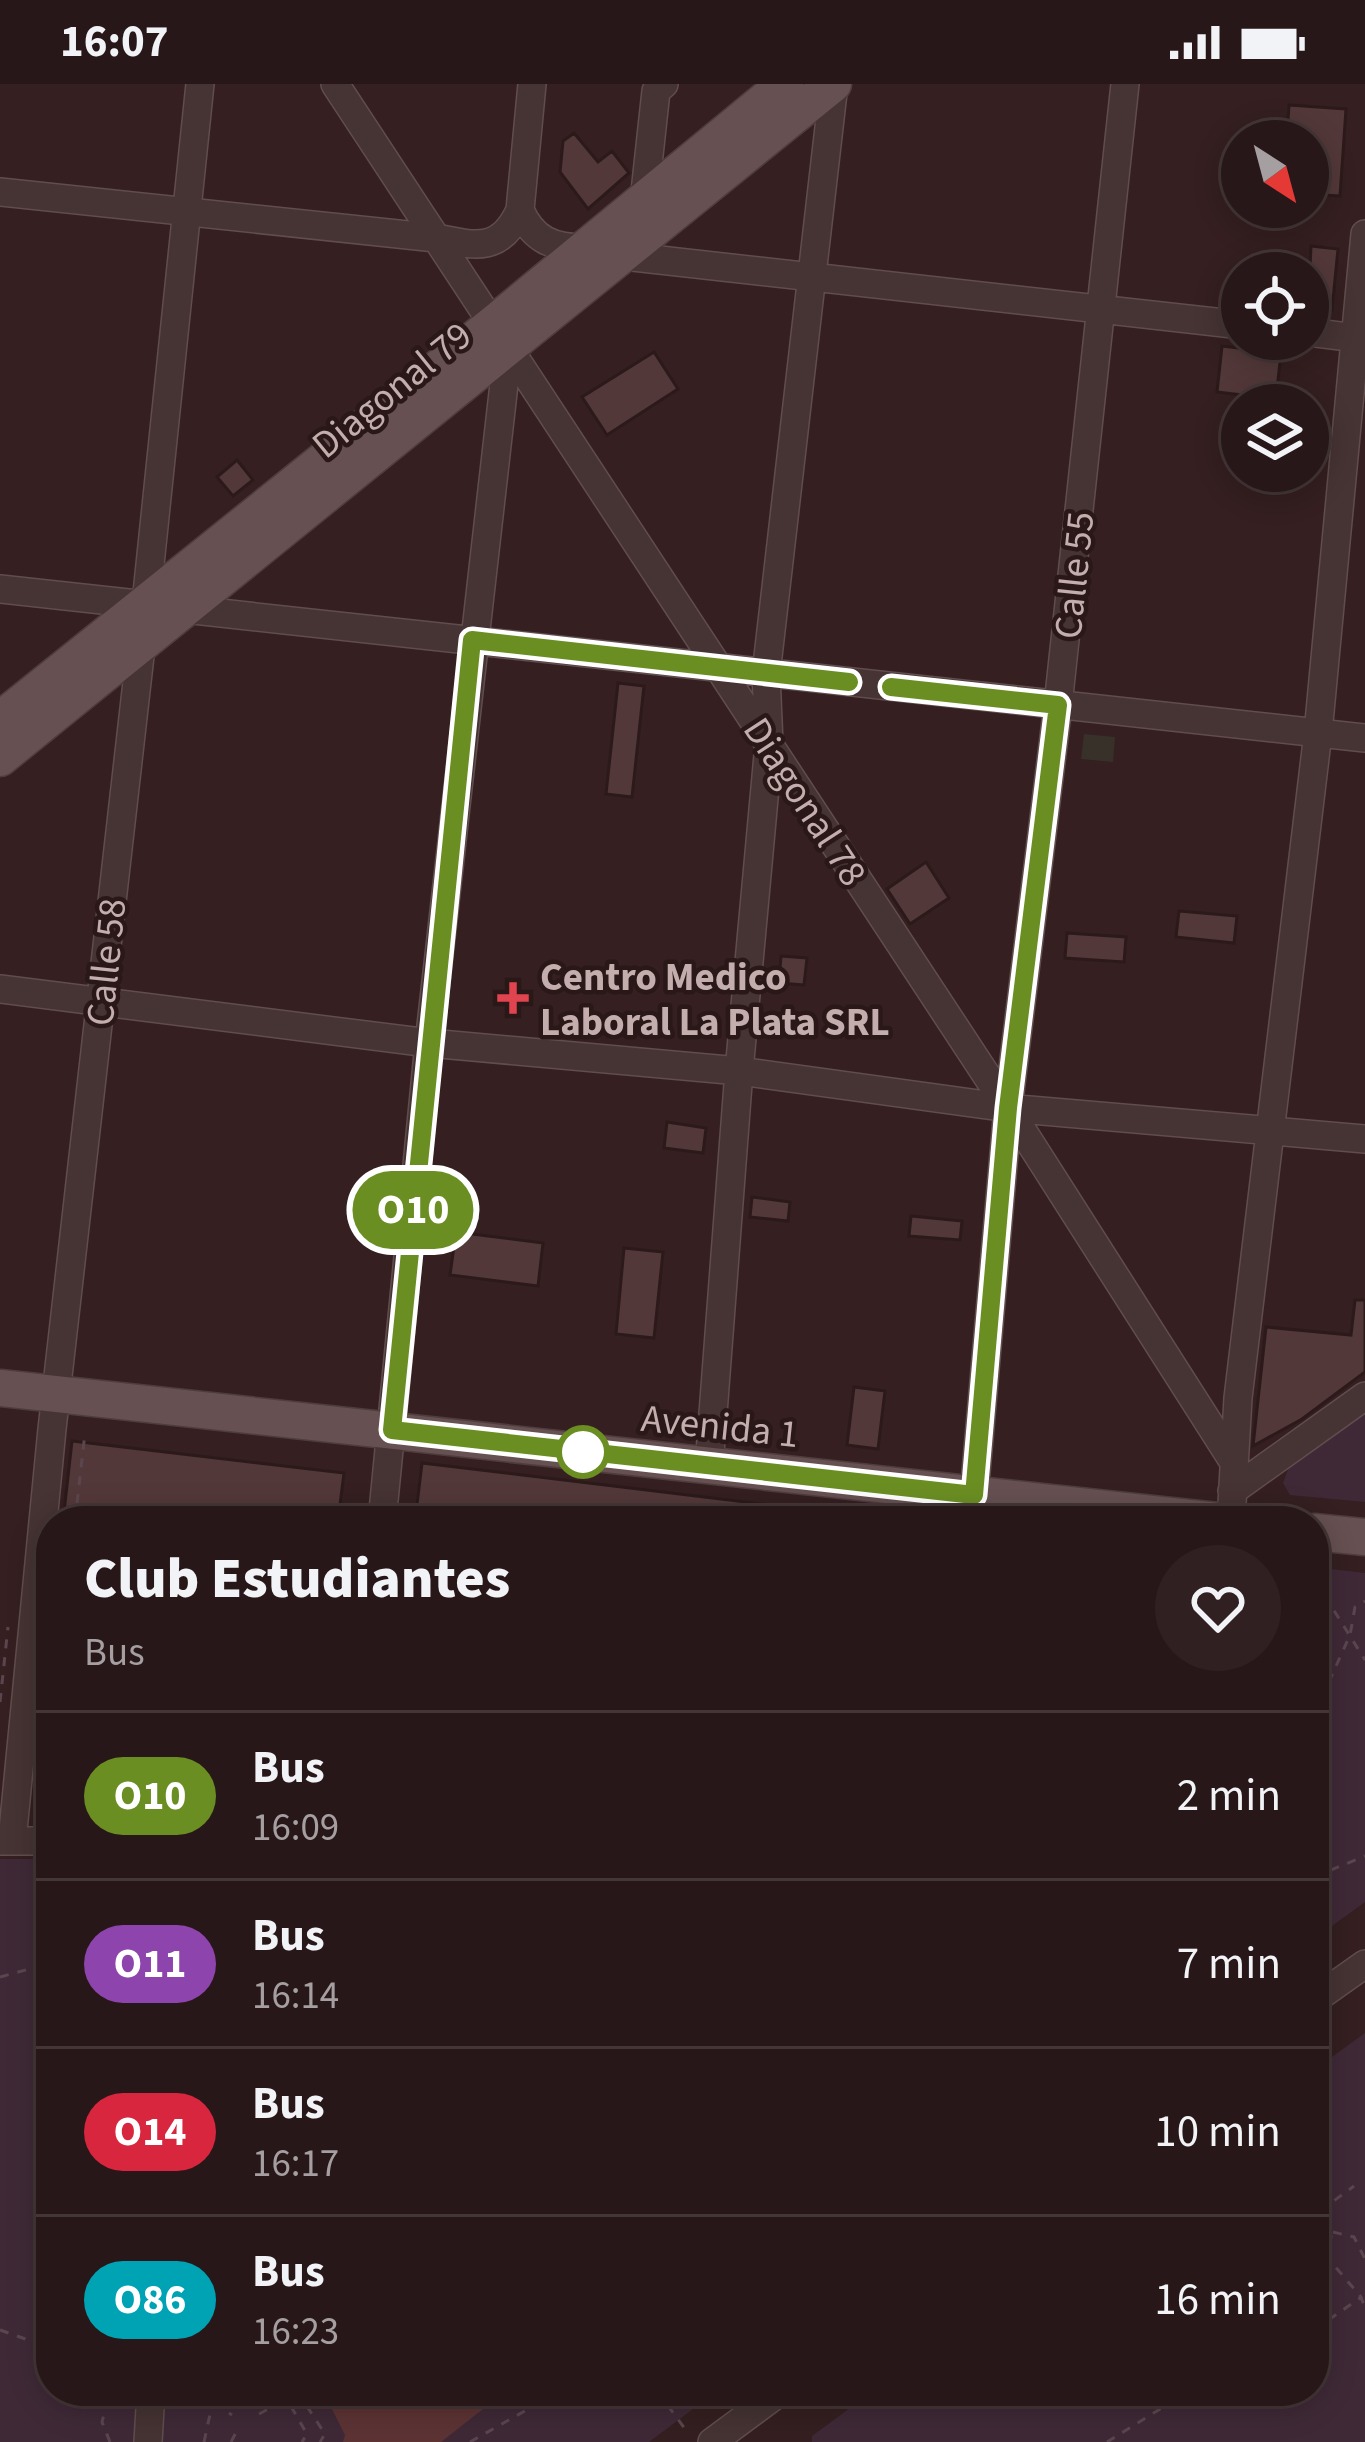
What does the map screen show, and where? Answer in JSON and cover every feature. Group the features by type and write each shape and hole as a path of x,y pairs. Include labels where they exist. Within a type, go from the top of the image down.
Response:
{"main road":[{"name":"Diagonal 79","path":"500,337 585,248 785,84"},
{"name":"Diagonal 79","path":"0,720 164,606 500,337 624,256 834,84"},
{"name":"Diagonal 79","path":"0,758 140,644 164,606"},
{"name":"Avenida 1","path":"0,1388 974,1495 1225,1506"},
{"path":"1329,1533 1365,1537"}],"street":[{"path":"164,606 186,212 200,84"},
{"name":"Diagonal 78","path":"334,84 1008,1108 1233,1461"},
{"path":"0,192 488,244 513,226 520,210 532,84"},
{"path":"644,200 656,91 664,84"},
{"path":"709,1466 769,744 766,674 834,84"},
{"name":"Calle 55","path":"974,1495 1008,1108 1058,705 1125,84"},
{"path":"520,210 544,241 585,248"},
{"path":"1225,1506 1318,733 1359,338 1365,234"},
{"path":"624,256 1221,323"},
{"path":"1329,334 1359,338"},
{"path":"384,1506 500,337"},
{"path":"0,589 1365,738"},
{"name":"Calle 58","path":"50,1506 140,644"},
{"path":"0,989 429,1043 739,1071 1008,1108 1365,1139"},
{"path":"1225,1506 1365,1396"},
{"name":"Calle 58","path":"25,1841 36,1692"},
{"path":"1329,1989 1365,1964"},
{"path":"148,2442 151,2406"},
{"path":"727,2437 763,2406"}],"path":[{"path":"77,1506 85,1433"},
{"path":"1329,1682 1350,1635 1355,1607 1365,1601"},
{"path":"1329,1602 1365,1660"},
{"path":"25,1841 36,1792"},
{"path":"1329,1871 1365,1856"},
{"path":"0,1977 36,1968"},
{"path":"1329,2205 1354,2186"},
{"path":"1329,2227 1354,2237 1365,2259"},
{"path":"1329,2247 1332,2232"},
{"path":"1329,2259 1365,2308"},
{"path":"1329,2319 1361,2297"},
{"path":"0,2330 36,2343"},
{"path":"106,2406 102,2422 110,2442"},
{"path":"204,2442 212,2406"},
{"path":"221,2406 232,2415"},
{"path":"259,2414 273,2406"},
{"path":"290,2406 308,2434 302,2442"},
{"path":"307,2406 325,2434 320,2442"},
{"path":"470,2442 534,2406"},
{"path":"668,2406 694,2442"},
{"path":"1107,2442 1166,2406"},
{"path":"231,2442 239,2427"}],"shaded area":[{"path":"1084,734 1115,737 1113,762 1081,759"},
{"path":"1365,1410 1365,1502 1290,1495 1283,1483 1289,1467"},
{"path":"1329,1569 1365,1573 1365,1902 1329,1928"},
{"path":"0,1859 36,1859 36,2406 697,2406 649,2442 0,2442"},
{"path":"1365,2033 1365,2442 812,2442 812,2436 853,2406 1329,2406 1329,2059"},
{"path":"330,2406 487,2406 441,2442 343,2442 345,2435"}],"building":[{"path":"1289,105 1346,109 1340,196 1329,195 1329,120 1288,120"},
{"path":"574,133 598,162 612,151 629,173 588,209 560,172 563,141"},
{"path":"1311,246 1338,249 1332,310 1329,252 1311,252"},
{"path":"654,352 678,389 607,435 582,397"},
{"path":"1221,355 1221,360 1280,360 1278,384 1221,384 1221,392 1217,392"},
{"path":"237,460 253,480 233,496 217,477"},
{"path":"618,683 644,686 632,797 606,794"},
{"path":"926,862 949,898 910,924 887,889"},
{"path":"1179,911 1237,916 1234,943 1176,937"},
{"path":"1067,933 1126,937 1124,962 1065,958"},
{"path":"781,956 807,958 804,985 779,983"},
{"path":"667,1122 706,1128 703,1153 664,1148"},
{"path":"752,1197 790,1202 788,1221 750,1217"},
{"path":"911,1216 962,1221 960,1240 909,1236"},
{"path":"456,1232 543,1243 538,1286 450,1275"},
{"path":"624,1248 663,1252 654,1338 616,1334"},
{"path":"1355,1300 1365,1300 1365,1372 1302,1419 1253,1446 1266,1327 1351,1335"},
{"path":"854,1387 885,1391 878,1449 847,1445"},
{"path":"72,1441 344,1473 340,1506 65,1506"},
{"path":"422,1463 779,1506 417,1506"}],"bus line":[{"name":"O10","path":"849,682 472,640 392,1430 974,1495 1008,1108 1058,705 891,687"}],"place":[{"name":"Centro Medico Laboral La Plata SRL","path":"513,998"}]}
